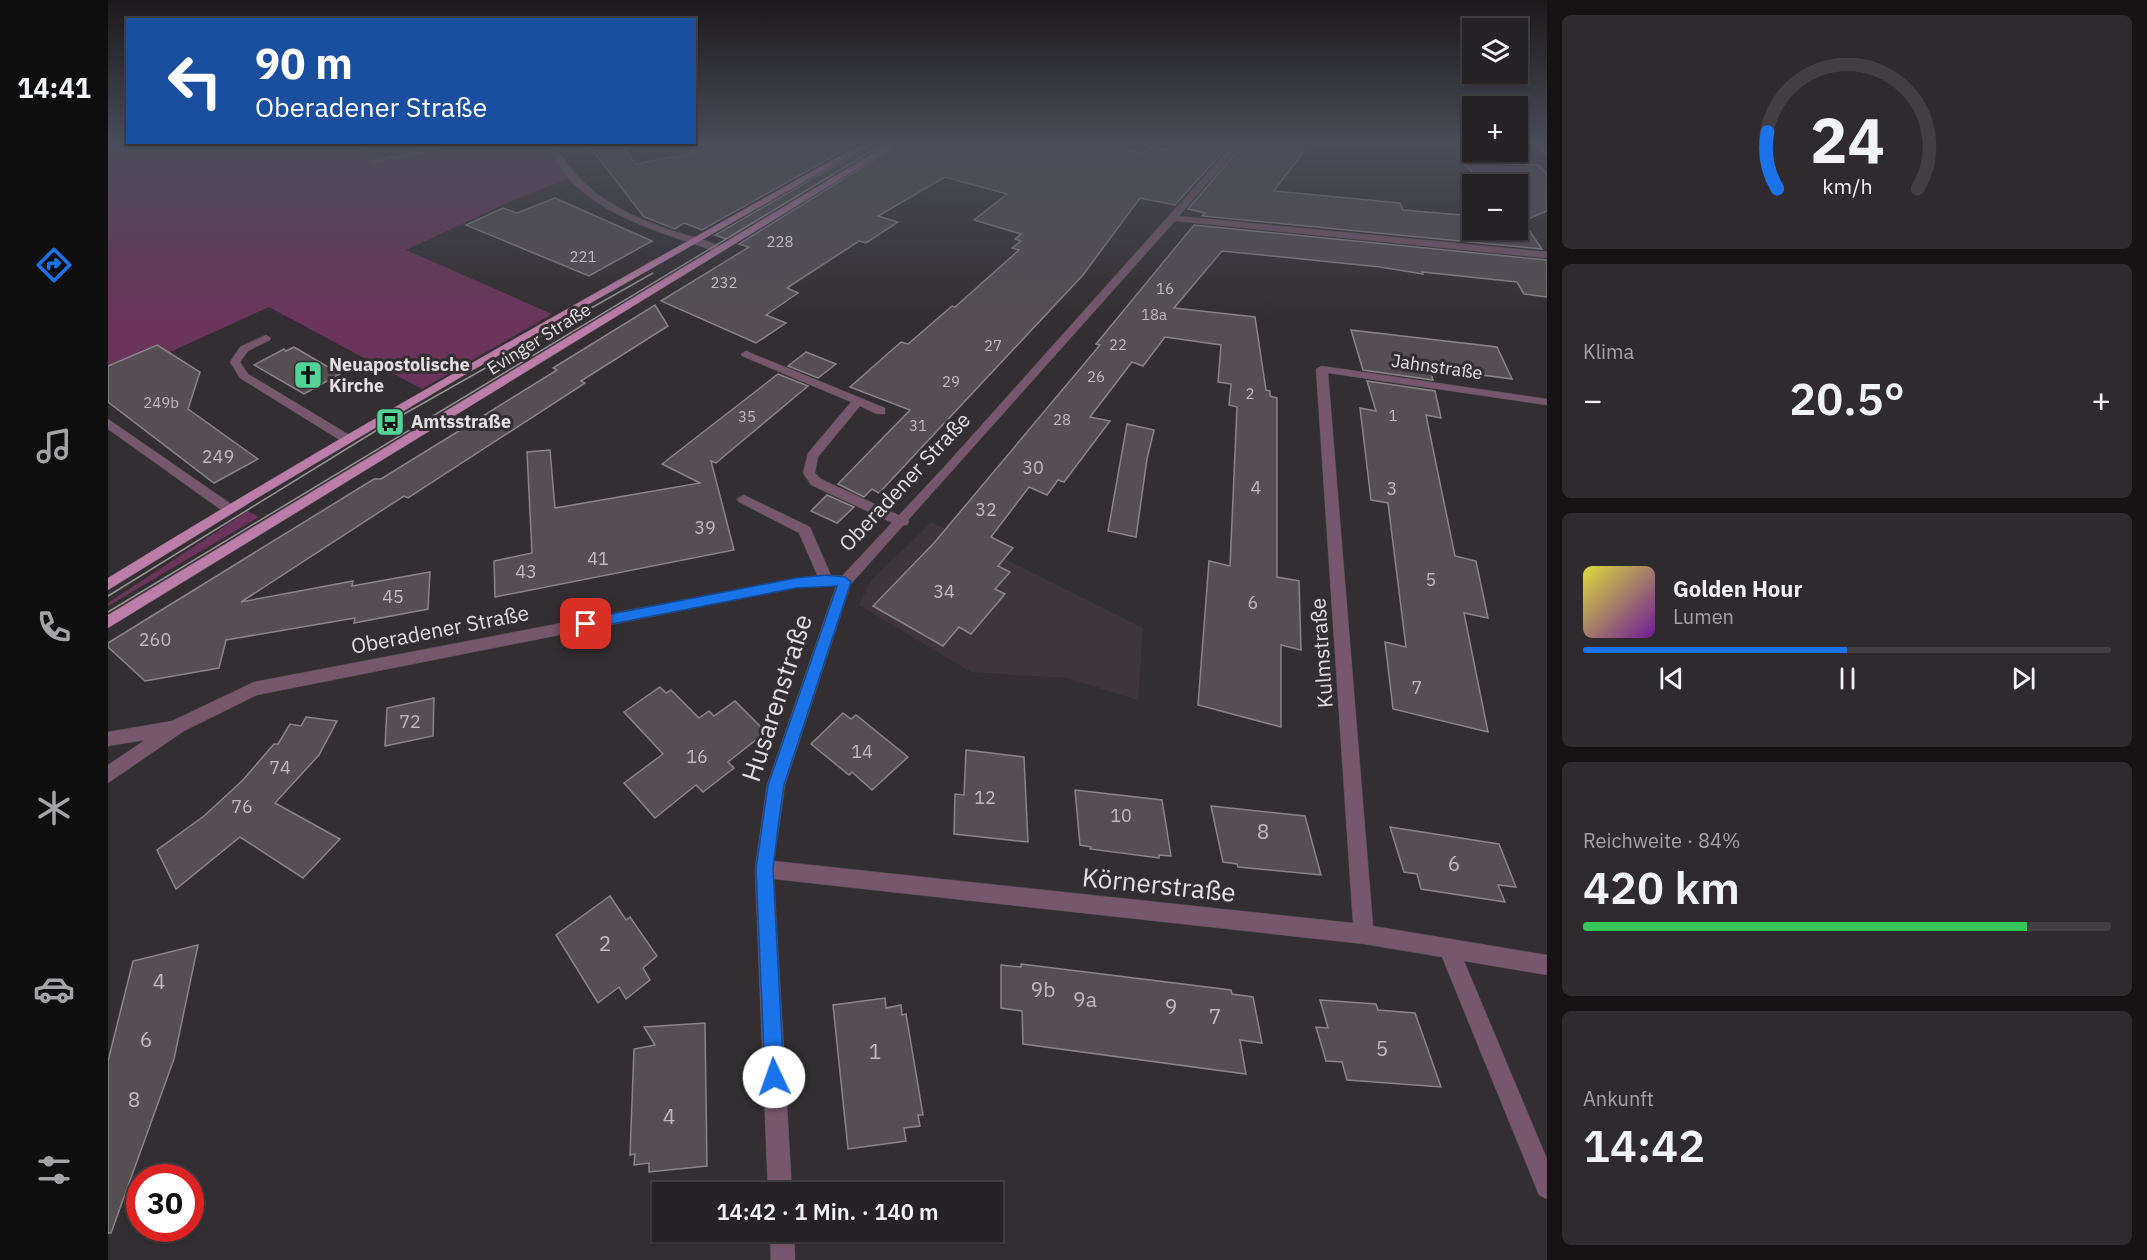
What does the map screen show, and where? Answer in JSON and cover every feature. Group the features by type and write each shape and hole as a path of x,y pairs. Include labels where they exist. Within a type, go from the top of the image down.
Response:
{"main road":[{"name":"Evinger Straße","path":"108,585 230,509 471,367 767,201"},
{"name":"Evinger Straße","path":"108,622 801,201"}],"street":[{"path":"602,201 610,207 720,250"},
{"name":"Oberadener Straße","path":"108,776 178,726 254,689 796,583 836,581 902,522 1188,201"},
{"path":"1173,218 1547,255"},
{"path":"266,338 244,349 235,362 244,376 347,440"},
{"path":"746,354 881,411"},
{"name":"Jahnstraße","path":"1322,369 1547,402"},
{"name":"Kulmstraße","path":"1322,369 1364,934"},
{"path":"858,401 812,456 809,473 816,482 902,522"},
{"path":"108,423 230,509"},
{"path":"744,500 804,530 836,581"},
{"name":"Husarenstraße","path":"780,1182 764,869 776,785 836,581"},
{"name":"Oberadener Straße","path":"108,740 178,726"},
{"name":"Körnerstraße","path":"764,869 1364,934 1547,965"},
{"path":"1448,947 1547,1187"},
{"path":"782,1242 783,1260"}],"shaded area":[{"path":"108,201 512,201 406,250 552,314 422,389 269,307 108,380"},
{"path":"248,511 259,517 108,606 108,603"},
{"path":"931,522 1143,628 1138,700 1067,678 971,672 859,605 871,581"}],"building":[{"path":"548,201 561,201 652,241 589,276 466,225 503,208 517,213"},
{"path":"631,201 754,201 702,230 684,223 675,229 644,217"},
{"path":"774,201 789,201 726,239 715,235"},
{"path":"808,201 904,201 878,216 898,222 866,243 859,241 787,288 798,293 766,315 786,323 756,343 661,301 749,247 739,244"},
{"path":"998,201 1138,201 1083,275 879,493 872,489 864,497 838,484 910,410 850,387 901,342 908,344 952,306 955,307 1019,250 1012,248 1021,241 1015,239 1021,234 974,220"},
{"path":"1154,201 1179,201 1175,205"},
{"path":"1195,201 1377,201 1400,203 1403,210 1462,215 1462,240 1528,240 1528,228 1542,249 1202,216 1205,213 1188,209"},
{"path":"1528,201 1547,201 1547,211 1528,219"},
{"path":"1194,225 1547,260 1547,297 1524,294 1517,282 1422,272 1423,274 1380,267 1222,251 1174,308 1255,317 1266,390 1270,391 1270,396 1277,398 1277,577 1299,581 1301,650 1281,645 1281,727 1198,705 1209,561 1230,566 1237,407 1229,405 1231,384 1218,382 1221,345 1165,337 1143,366 1132,362 1090,417 1110,421 1064,482 1058,480 1047,495 1029,487 991,537 1013,548 998,566 1010,572 995,589 1005,594 971,634 959,627 943,646 873,606 934,543 1100,345 1096,344"},
{"path":"655,305 668,326 581,381 585,383 408,498 404,496 241,602 353,581 352,586 430,572 428,609 354,623 355,618 226,640 219,668 145,681 108,647 108,643 374,479 381,479 475,421 557,370 553,368"},
{"path":"1351,330 1497,347 1512,379 1430,368 1433,380 1363,370"},
{"path":"157,345 200,372 188,409 258,459 214,483 108,402 108,366"},
{"name":"Neuapostolische Kirche","path":"294,347 340,374 304,394 254,365 284,349 286,351"},
{"path":"806,352 836,364 818,378 788,366"},
{"path":"778,374 808,386 716,463 711,461 734,550 495,597 494,561 532,553 527,452 550,450 555,508 700,483 662,464"},
{"path":"1367,381 1435,391 1441,418 1426,415 1455,556 1476,561 1488,618 1464,613 1488,732 1393,709 1385,642 1406,647 1388,503 1371,500 1360,408 1376,411"},
{"path":"1127,424 1154,430 1147,459 1136,537 1108,531"},
{"path":"827,495 854,507 837,523 811,511"},
{"path":"660,687 666,693 671,690 699,718 709,711 714,716 735,701 766,732 728,762 734,768 703,792 696,785 655,818 624,783 663,754 624,712"},
{"path":"434,698 433,736 385,746 387,708"},
{"path":"843,713 851,719 856,715 908,757 872,790 852,772 849,775 811,744"},
{"path":"306,717 337,721 319,755 275,803 340,839 303,878 240,837 176,889 157,850 204,816 242,781 274,744 278,744 290,724 301,726"},
{"path":"966,750 1024,757 1028,842 954,834 955,794 964,795"},
{"path":"1075,790 1162,800 1171,856 1159,855 1159,858 1090,849 1091,847 1080,845"},
{"path":"1211,806 1305,816 1321,875 1238,867 1237,864 1223,862"},
{"path":"1390,827 1499,844 1516,887 1498,885 1505,902 1421,889 1417,874 1404,872"},
{"path":"610,896 626,920 630,917 657,956 643,968 650,980 626,999 619,987 598,1003 556,935"},
{"path":"198,945 174,1059 136,1164 126,1164 126,1192 111,1233 108,1233 108,1061 133,961"},
{"path":"1021,964 1231,990 1232,994 1253,997 1262,1043 1240,1040 1246,1074 1023,1044 1022,1011 1001,1008 1001,965 1021,967"},
{"path":"885,998 886,1008 901,1005 902,1015 906,1014 923,1115 918,1115 920,1126 904,1128 906,1141 848,1149 833,1005"},
{"path":"1320,1000 1376,1004 1378,1010 1415,1013 1441,1087 1347,1080 1342,1062 1326,1061 1316,1027 1328,1028"},
{"path":"705,1023 707,1166 649,1172 649,1163 634,1165 635,1154 630,1155 634,1049 655,1045 644,1027"}],"tram line":[{"path":"108,612 790,201"},
{"path":"108,596 390,422 653,273"}],"place":[{"name":"Neuapostolische Kirche","path":"308,375"},
{"name":"Amtsstraße","path":"390,422"}],"route":[{"path":"586,624 796,583 826,580 845,582 776,785 764,869 774,1077"}]}
